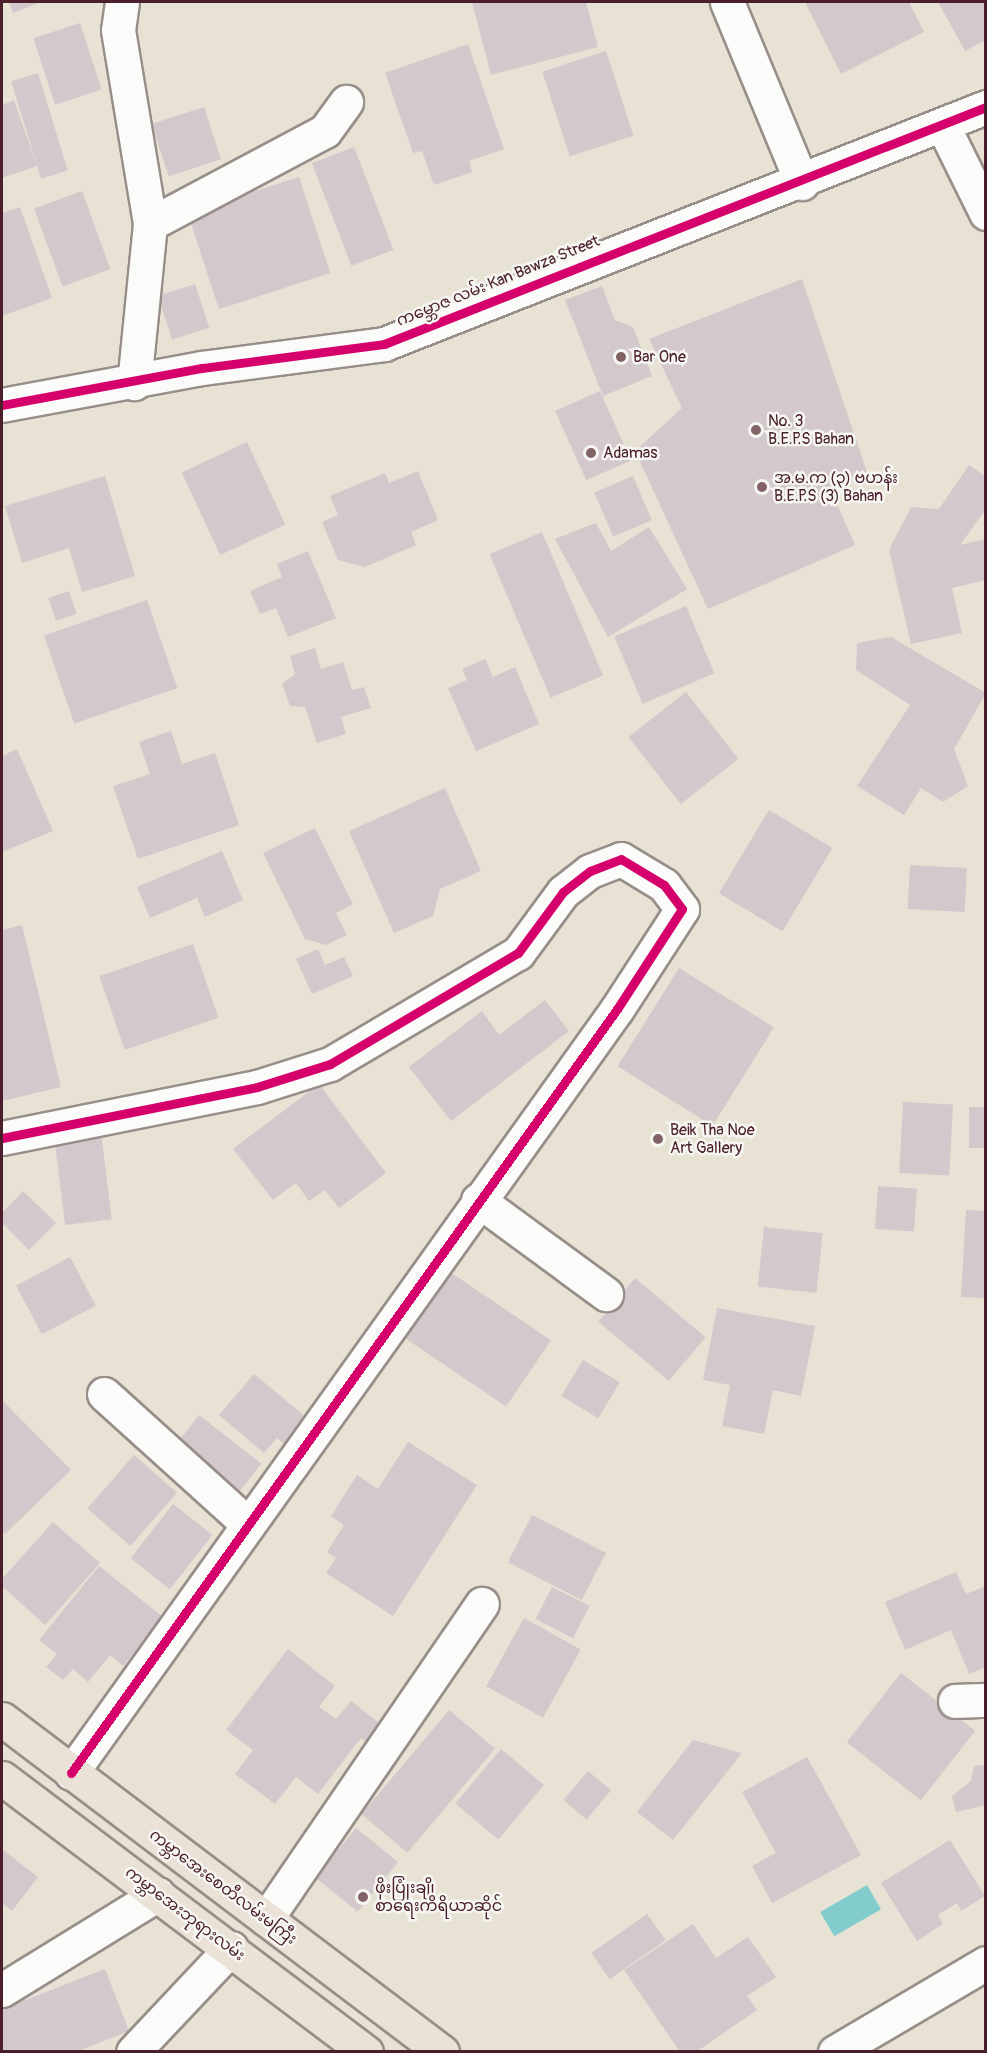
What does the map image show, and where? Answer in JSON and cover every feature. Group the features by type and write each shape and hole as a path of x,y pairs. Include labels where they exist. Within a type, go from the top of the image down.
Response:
{"main road":[{"path":"2,1719 71,1773"},
{"name":"ကမ္ဘာအေးစေတီလမ်းမကြီး","path":"71,1773 375,2001 425,2046"},
{"name":"ကမ္ဘာအေးဘုရားလမ်း","path":"2,1778 231,1948 366,2052"}],"street":[{"path":"122,2 118,30 150,224 134,383"},
{"path":"727,2 802,183"},
{"path":"150,224 325,131 346,102"},
{"name":"ကမ္ဘောဇ လမ်း Kan Bawza Street","path":"2,405 384,344 622,247 802,183 986,107"},
{"path":"943,126 986,213"},
{"path":"2,1138 235,1092 330,1064 518,953 563,892 590,871 621,859 664,885 682,909 71,1773"},
{"path":"478,1200 606,1294"},
{"path":"104,1394 247,1523"},
{"path":"266,1919 482,1604"},
{"path":"2,1990 158,1894"},
{"path":"133,2052 231,1948"},
{"path":"835,2052 986,1963"}],"water":[{"path":"867,1885 881,1909 834,1936 820,1912"}],"building":[{"path":"9,2 41,2 13,13"},
{"path":"472,2 586,2 598,47 491,75"},
{"path":"805,2 909,2 924,32 841,74"},
{"path":"938,2 986,2 986,40 965,51"},
{"path":"80,23 102,90 55,105 33,38"},
{"path":"468,44 504,149 469,161 472,172 434,185 422,151 413,153 385,73"},
{"path":"606,51 634,136 570,156 542,72"},
{"path":"38,73 68,171 41,179 11,81"},
{"path":"14,100 37,166 2,178 2,105"},
{"path":"204,107 221,159 169,176 152,124"},
{"path":"354,147 393,250 351,266 312,163"},
{"path":"299,177 330,273 219,309 188,213"},
{"path":"82,191 110,269 62,286 34,208"},
{"path":"20,207 52,298 2,316 2,213"},
{"name":"No. 3 B.E.P.S Bahan","path":"802,279 867,472 830,488 855,545 708,609 635,451 682,408 649,339"},
{"path":"195,284 209,328 172,340 158,296"},
{"path":"602,286 615,320 633,327 652,376 603,396 565,300"},
{"path":"600,391 631,460 586,480 555,411"},
{"path":"247,442 285,524 220,555 182,472"},
{"path":"969,465 986,477 986,509 960,545 986,539 986,580 952,588 962,633 911,644 889,550 911,507 939,509"},
{"path":"418,471 438,520 411,532 416,545 365,567 338,560 322,522 338,515 330,496 385,473 389,483"},
{"path":"105,476 135,576 82,592 69,548 22,563 5,506"},
{"path":"633,476 652,520 613,537 594,492"},
{"path":"596,523 611,551 649,527 687,589 608,637 555,539"},
{"path":"542,532 603,676 550,698 490,554"},
{"path":"308,551 336,618 288,637 276,608 260,614 250,591 282,577 277,564"},
{"path":"69,591 77,614 56,621 48,598"},
{"path":"147,600 177,688 74,723 44,635"},
{"path":"686,606 715,673 643,704 614,636"},
{"path":"891,637 986,693 954,749 968,786 943,802 921,788 904,815 857,786 910,705 856,670 857,643"},
{"path":"315,648 321,669 343,662 352,690 364,687 371,708 341,717 346,734 317,743 305,707 290,706 282,684 295,674 290,656"},
{"path":"485,659 493,677 515,667 539,724 476,751 448,688 467,680 462,669"},
{"path":"686,692 738,759 681,804 628,737"},
{"path":"171,731 182,764 215,753 239,825 138,859 113,786 150,774 139,742"},
{"path":"17,749 53,831 2,852 2,756"},
{"path":"445,788 481,871 440,889 433,916 394,933 349,831"},
{"path":"769,810 832,848 782,931 719,893"},
{"path":"315,828 353,904 336,913 347,935 326,945 305,939 263,853"},
{"path":"222,851 243,900 205,917 197,898 150,918 137,887"},
{"path":"910,865 967,868 965,912 908,909"},
{"path":"22,925 61,1087 2,1101 2,930"},
{"path":"193,944 218,1018 125,1050 99,976"},
{"path":"318,949 325,965 344,957 353,976 312,994 296,959"},
{"path":"679,968 774,1027 713,1126 618,1066"},
{"path":"545,1000 569,1031 451,1121 409,1067 482,1011 499,1035"},
{"path":"319,1084 386,1173 339,1208 325,1190 309,1201 296,1183 273,1200 233,1149"},
{"path":"903,1102 953,1105 949,1176 899,1173"},
{"path":"969,1107 986,1107 986,1148 969,1148"},
{"path":"101,1132 112,1219 65,1225 54,1138"},
{"path":"878,1186 917,1189 914,1232 875,1229"},
{"path":"23,1191 56,1223 29,1250 2,1223 2,1213"},
{"path":"966,1210 986,1211 986,1298 961,1297"},
{"path":"764,1227 823,1233 816,1293 758,1287"},
{"path":"70,1257 96,1306 42,1334 16,1286"},
{"path":"444,1268 551,1340 506,1406 399,1334"},
{"path":"635,1278 705,1337 669,1381 598,1322"},
{"path":"717,1308 815,1326 801,1396 773,1390 764,1434 722,1426 730,1385 703,1380"},
{"path":"583,1360 620,1382 598,1418 561,1396"},
{"path":"254,1374 307,1418 284,1444 277,1438 264,1453 219,1415"},
{"path":"2,1400 71,1470 5,1534 2,1530"},
{"path":"199,1415 261,1464 234,1499 171,1450"},
{"path":"408,1442 477,1485 393,1616 326,1573 336,1558 327,1552 344,1525 331,1516 357,1475 378,1489"},
{"path":"134,1455 177,1492 130,1546 87,1509"},
{"path":"173,1504 212,1535 170,1589 131,1558"},
{"path":"532,1515 606,1553 582,1600 508,1562"},
{"path":"53,1522 100,1563 45,1625 2,1586 2,1579"},
{"path":"99,1566 163,1617 123,1666 110,1655 88,1682 73,1669 63,1680 46,1667 57,1654 39,1640"},
{"path":"956,1572 966,1594 986,1586 986,1667 969,1674 951,1630 905,1650 885,1602"},
{"path":"552,1587 589,1606 573,1638 536,1619"},
{"path":"524,1618 581,1650 543,1718 486,1686"},
{"path":"288,1649 335,1686 319,1707 336,1719 351,1701 395,1735 381,1753 361,1738 318,1794 296,1777 275,1804 235,1774 253,1750 226,1730"},
{"path":"901,1673 975,1731 921,1800 847,1742"},
{"path":"449,1710 495,1749 408,1853 362,1814"},
{"path":"693,1740 742,1753 673,1840 637,1812"},
{"path":"501,1749 544,1785 498,1839 455,1803"},
{"path":"807,1757 861,1855 772,1903 752,1866 776,1853 742,1792"},
{"path":"986,1765 986,1805 956,1812 952,1796 971,1781 974,1766"},
{"path":"588,1771 611,1790 587,1819 564,1800"},
{"path":"356,1828 398,1862 358,1912 316,1878"},
{"path":"950,1840 985,1896 961,1911 957,1903 938,1915 943,1924 917,1941 881,1883"},
{"path":"2,1849 38,1877 12,1911 2,1903"},
{"path":"647,1914 665,1940 610,1979 591,1953"},
{"path":"693,1924 716,1958 748,1937 776,1977 747,1996 757,2010 696,2052 680,2052 624,1970"},
{"path":"105,1969 129,2031 76,2052 2,2052 2,2009"}],"cycle path":[{"path":"2,405 202,368 384,344 986,107"},
{"path":"2,1138 257,1087 330,1064 518,953 563,892 590,871 621,859 664,885 682,909 617,1009 71,1773"}],"place":[{"name":"Bar One","path":"621,357"},
{"name":"No. 3 B.E.P.S Bahan","path":"756,430"},
{"name":"Adamas","path":"591,453"},
{"name":"အ.မ.က (၃) ဗဟန်း B.E.P.S (3) Bahan","path":"762,487"},
{"name":"Beik Tha Noe Art Gallery","path":"658,1139"},
{"name":"ဖိုးပြုံးချို စာရေးကိရိယာဆိုင်","path":"363,1897"}]}
